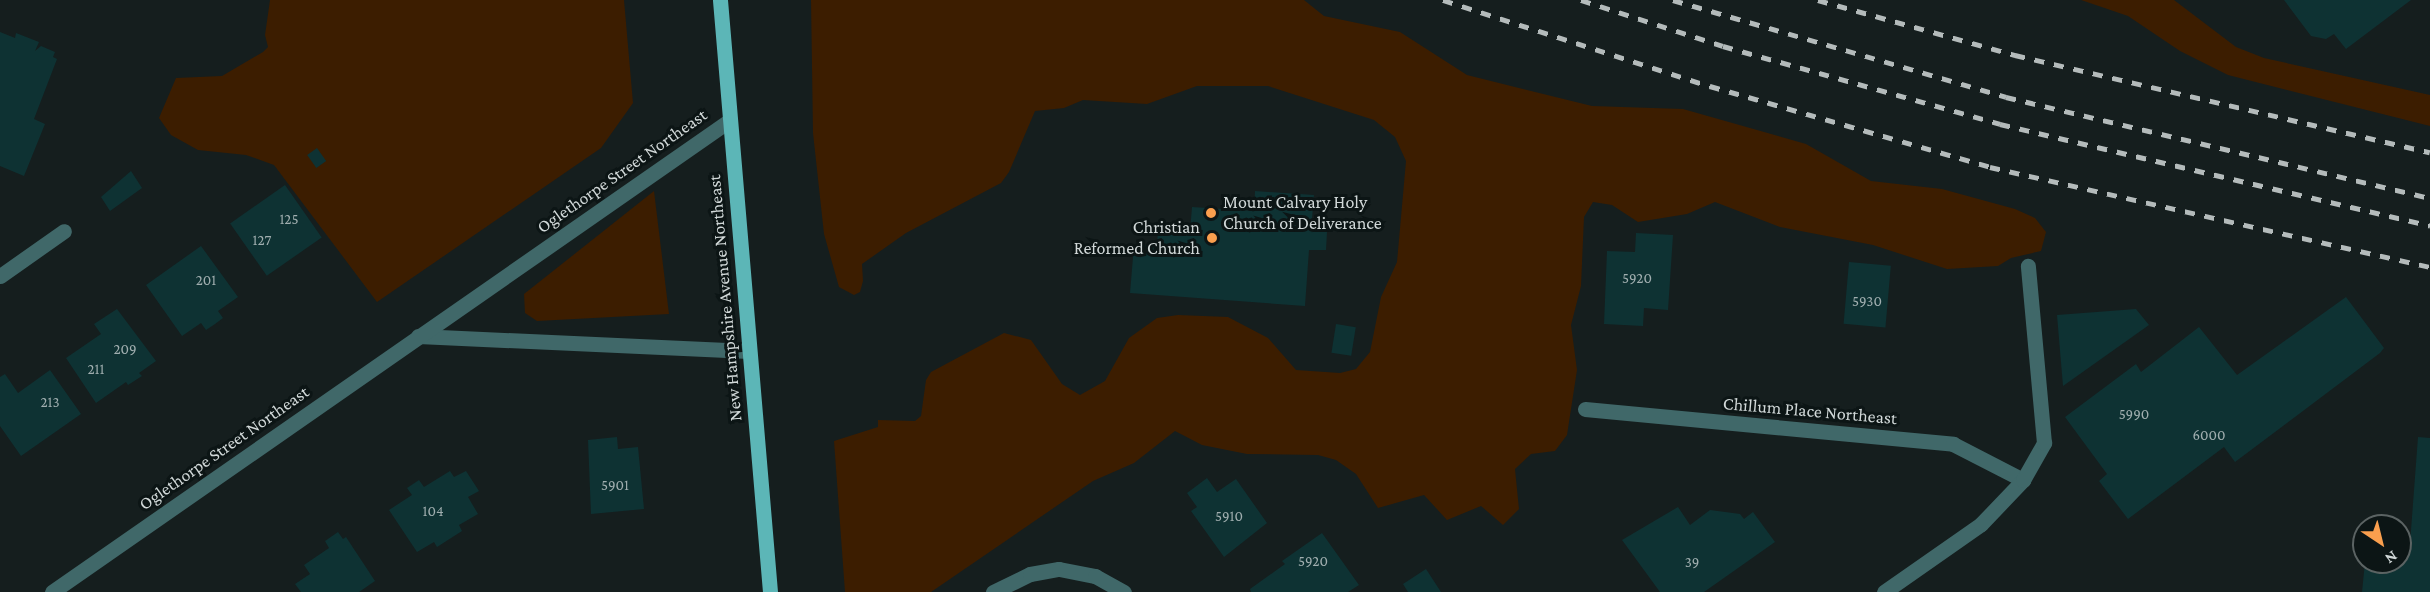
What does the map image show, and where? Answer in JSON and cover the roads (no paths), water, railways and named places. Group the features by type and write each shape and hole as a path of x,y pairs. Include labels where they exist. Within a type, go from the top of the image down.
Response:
{"main road":[{"name":"New Hampshire Avenue Northeast","path":"720,0 770,592"}],"street":[{"name":"Oglethorpe Street Northeast","path":"52,592 730,120"},
{"path":"0,276 64,231"},
{"path":"1884,592 1981,524 2023,480 2044,443 2028,266"},
{"path":"418,336 749,351"},
{"name":"Chillum Place Northeast","path":"1585,409 1953,444 2023,480"},
{"path":"993,592 1030,574 1059,569 1095,576 1124,592"}],"railway":[{"path":"1443,0 1710,86 1990,167 2430,267"},
{"path":"1581,0 1723,46 2000,124 2430,226"},
{"path":"1673,0 2006,97 2430,198"},
{"path":"1818,0 2015,55 2430,152"}],"place":[{"name":"Mount Calvary Holy Church of Deliverance","path":"1211,213"},
{"name":"Christian Reformed Church","path":"1212,238"}]}
